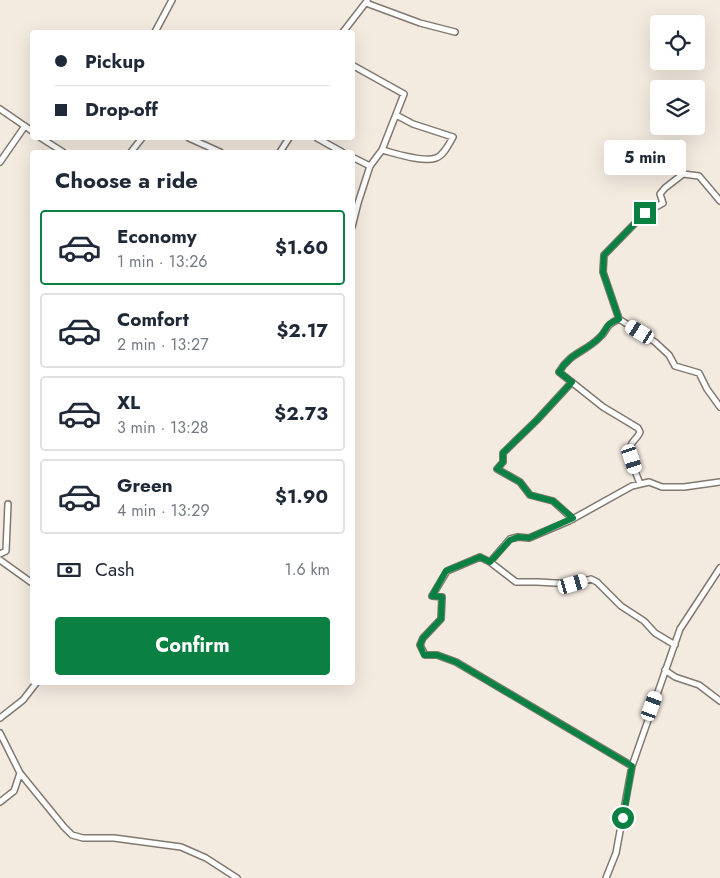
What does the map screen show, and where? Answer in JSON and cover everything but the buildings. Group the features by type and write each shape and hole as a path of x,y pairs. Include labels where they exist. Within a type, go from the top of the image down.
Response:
{"street":[{"path":"155,30 172,0"},
{"path":"345,30 367,1 420,22 455,32"},
{"path":"355,67 404,94 382,150 370,166 355,215"},
{"path":"0,109 30,130"},
{"path":"382,150 427,160 436,158 445,150 453,137 413,124 396,115"},
{"path":"0,162 25,126"},
{"path":"44,140 60,150"},
{"path":"193,140 216,150"},
{"path":"321,140 338,150"},
{"path":"355,158 370,166"},
{"path":"720,201 699,176 683,174 660,194 663,203 645,213 604,255 603,272 619,319 655,342 669,356 675,366 699,373 707,389 720,406"},
{"path":"619,319 608,324 600,338 565,362 559,372 603,407 638,428 639,436 632,442 629,450 640,484"},
{"path":"572,382 503,453 503,462 497,469 520,482 530,495 553,501 573,518"},
{"path":"490,562 510,540 518,537 529,538 573,518 632,486 649,482 662,487 670,487 720,482"},
{"path":"0,554 6,551 8,504"},
{"path":"632,766 456,662 437,655 424,655 420,645 423,638 441,619 442,597 432,596 446,571 480,557 490,562 516,582 573,584 591,579 597,582 621,606 644,621 654,633 675,645"},
{"path":"0,560 30,582"},
{"path":"606,878 616,853 632,766 680,629 720,568"},
{"path":"665,670 676,677 699,685 720,701"},
{"path":"0,718 23,700 35,685"},
{"path":"0,734 20,773 72,835 83,838 114,838 181,847 206,858 237,878"},
{"path":"0,802 14,791 20,773"}],"route":[{"path":"623,818 632,766 456,662 437,655 424,655 420,645 423,638 441,619 442,597 432,596 446,571 458,568 480,557 490,562 510,540 518,537 529,538 573,518 553,501 530,495 520,482 497,469 503,462 503,453 572,382 559,372 565,362 600,338 608,324 619,319 603,272 604,255 645,213"}]}
